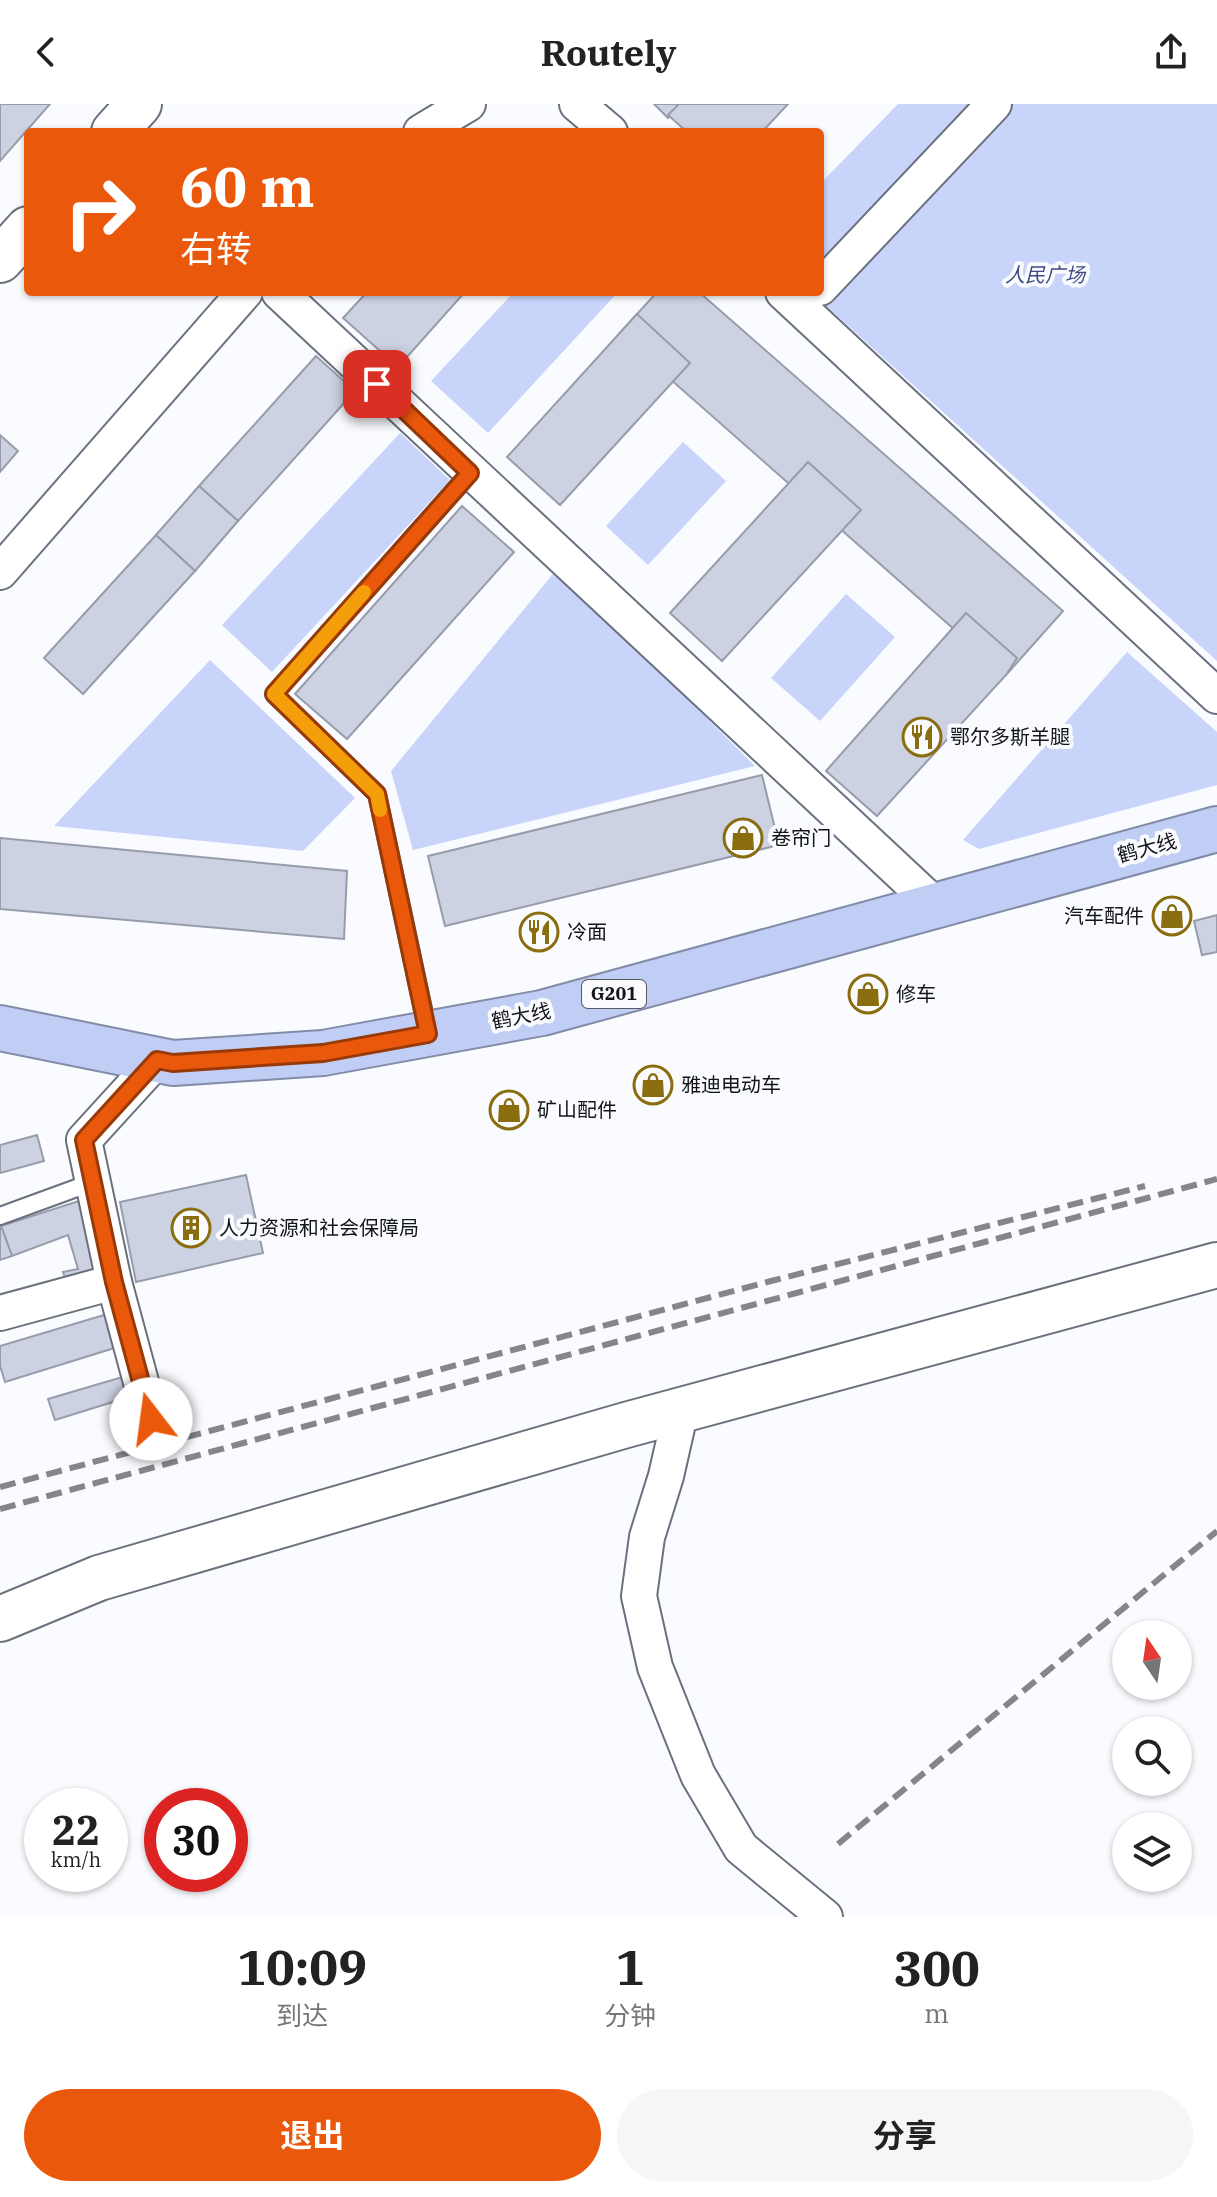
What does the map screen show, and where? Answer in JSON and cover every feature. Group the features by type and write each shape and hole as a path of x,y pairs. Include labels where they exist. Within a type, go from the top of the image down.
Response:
{"highway":[{"name":"鹤大线","path":"0,1028 173,1063 323,1053 542,1013 1217,829"}],"street":[{"path":"118,128 139,104"},
{"path":"428,128 468,104"},
{"path":"577,104 605,128"},
{"path":"824,276 994,104"},
{"path":"0,260 24,233"},
{"path":"0,572 242,296"},
{"path":"283,296 936,906"},
{"path":"806,296 1217,696"},
{"path":"151,1419 114,1282 84,1140 157,1060"},
{"path":"0,1619 99,1578 681,1410 1217,1265"},
{"path":"0,1313 114,1282"},
{"path":"681,1410 666,1476 647,1537 639,1596 655,1667 698,1775 741,1848 825,1917"}],"lane":[{"path":"428,1034 377,794 274,694 470,473"},
{"path":"0,1216 93,1182"}],"green space":[{"name":"人民广场","path":"898,104 1217,104 1217,661 815,296 824,296 824,180"},
{"path":"510,296 614,296 488,433 431,381"},
{"path":"400,433 450,480 272,672 222,625"},
{"path":"683,442 726,481 648,565 606,526"},
{"path":"557,569 755,766 413,850 391,771"},
{"path":"846,594 895,637 820,721 771,678"},
{"path":"1127,652 1217,732 1217,785 979,849 963,840"},
{"path":"210,660 355,798 303,851 54,826"}],"building":[{"path":"0,104 50,104 29,128 24,128 24,134 0,161"},
{"path":"654,104 681,104 668,118"},
{"path":"679,104 788,104 766,128 683,128 668,115"},
{"path":"363,296 461,296 398,367 343,318"},
{"path":"653,296 704,296 1063,611 1006,675 619,334"},
{"path":"637,314 690,363 560,505 507,457"},
{"path":"316,356 355,391 238,521 199,486"},
{"path":"0,435 18,451 0,472"},
{"path":"808,462 861,510 722,661 670,613"},
{"path":"199,486 238,521 195,571 156,535"},
{"path":"462,506 514,552 347,739 295,694"},
{"path":"156,535 195,571 83,694 44,658"},
{"path":"966,613 1017,658 1006,675 877,816 826,771"},
{"path":"762,775 779,845 445,926 428,856"},
{"path":"0,838 347,871 344,939 0,909"},
{"path":"1217,915 1217,952 1202,955 1194,921"},
{"path":"37,1135 44,1161 0,1173 0,1145"},
{"name":"人力资源和社会保障局","path":"246,1175 263,1253 136,1282 120,1202"},
{"path":"82,1200 101,1273 67,1283 63,1272 78,1269 68,1235 12,1256 1,1226"},
{"path":"0,1227 12,1256 0,1260"},
{"path":"114,1312 124,1345 5,1382 0,1366 0,1346"},
{"path":"126,1376 132,1396 55,1420 48,1399"}],"railway":[{"path":"0,1509 1217,1179"},
{"path":"0,1487 771,1281 1145,1186"},
{"path":"838,1844 1217,1531"}],"slow traffic":[{"path":"364,592 274,694 377,794 380,810"}],"place":[{"name":"鄂尔多斯羊腿","path":"922,737"},
{"name":"卷帘门","path":"743,838"},
{"name":"汽车配件","path":"1172,916"},
{"name":"冷面","path":"539,932"},
{"name":"修车","path":"868,994"},
{"name":"雅迪电动车","path":"653,1085"},
{"name":"矿山配件","path":"509,1110"},
{"name":"人力资源和社会保障局","path":"191,1228"}],"route":[{"path":"151,1419 114,1282 84,1140 157,1060 173,1063 323,1053 428,1034 377,794 274,694 470,473 377,384"}]}
